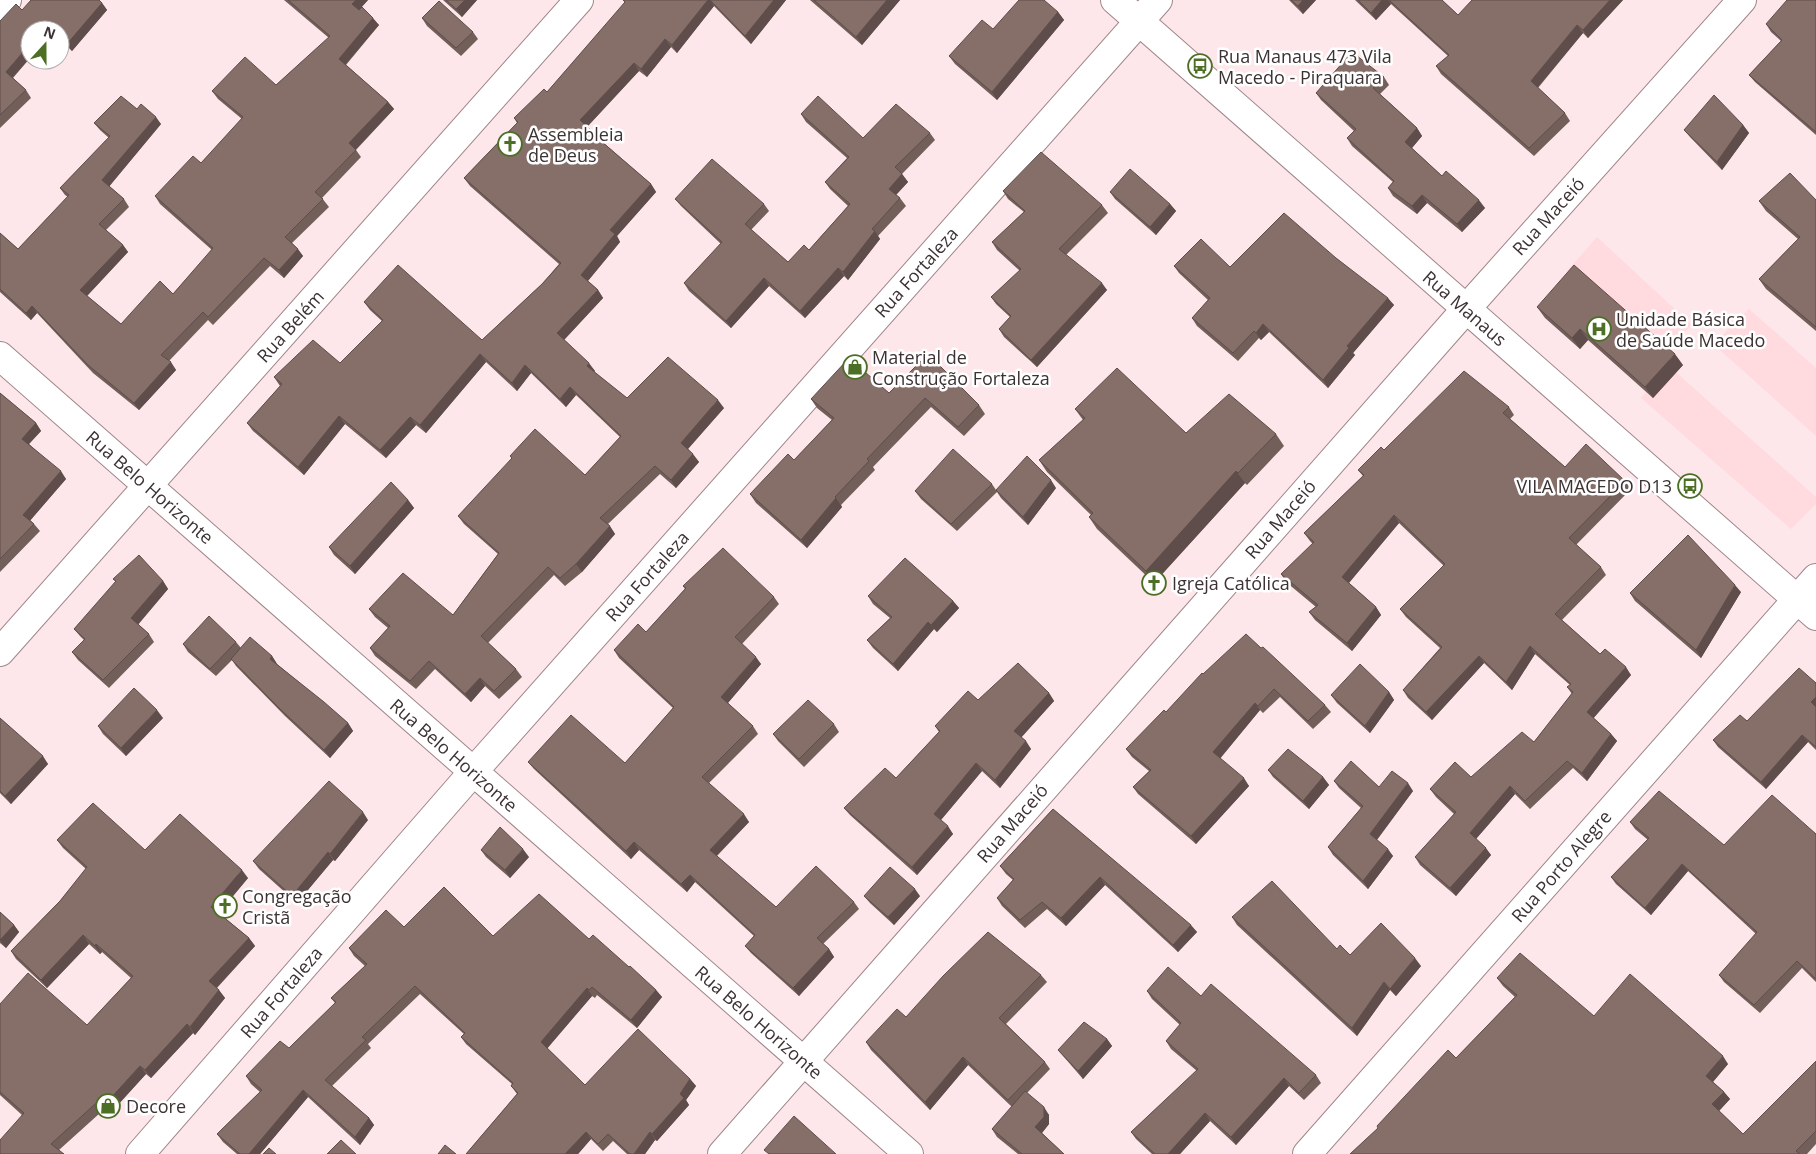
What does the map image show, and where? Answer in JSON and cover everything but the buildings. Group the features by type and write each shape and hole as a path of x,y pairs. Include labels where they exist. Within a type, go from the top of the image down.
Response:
{"street":[{"path":"0,8 7,0"},
{"name":"Rua Belém","path":"0,652 579,0"},
{"name":"Rua Manaus","path":"1115,0 1807,608"},
{"name":"Rua Fortaleza","path":"140,1154 473,772 1158,0"},
{"name":"Rua Maceió","path":"722,1154 1466,309 1742,0"},
{"name":"Rua Belo Horizonte","path":"0,356 909,1154"},
{"name":"Rua Porto Alegre","path":"1307,1154 1807,608 1816,578"}],"shaded area":[{"path":"1597,237 1692,325 1662,354 1567,271"},
{"path":"1749,309 1816,368 1816,436 1713,344"},
{"path":"1669,366 1816,497 1816,504 1791,529 1641,398"}],"place":[{"name":"Rua Manaus 473 Vila Macedo - Piraquara","path":"1200,66"},
{"name":"Assembleia de Deus","path":"510,144"},
{"name":"Unidade Básica de Saúde Macedo","path":"1599,329"},
{"name":"Material de Construção Fortaleza","path":"855,367"},
{"name":"VILA MACEDO D13","path":"1690,486"},
{"name":"Igreja Católica","path":"1154,583"},
{"name":"Congregação Cristã","path":"225,906"},
{"name":"Decore","path":"108,1106"}]}
